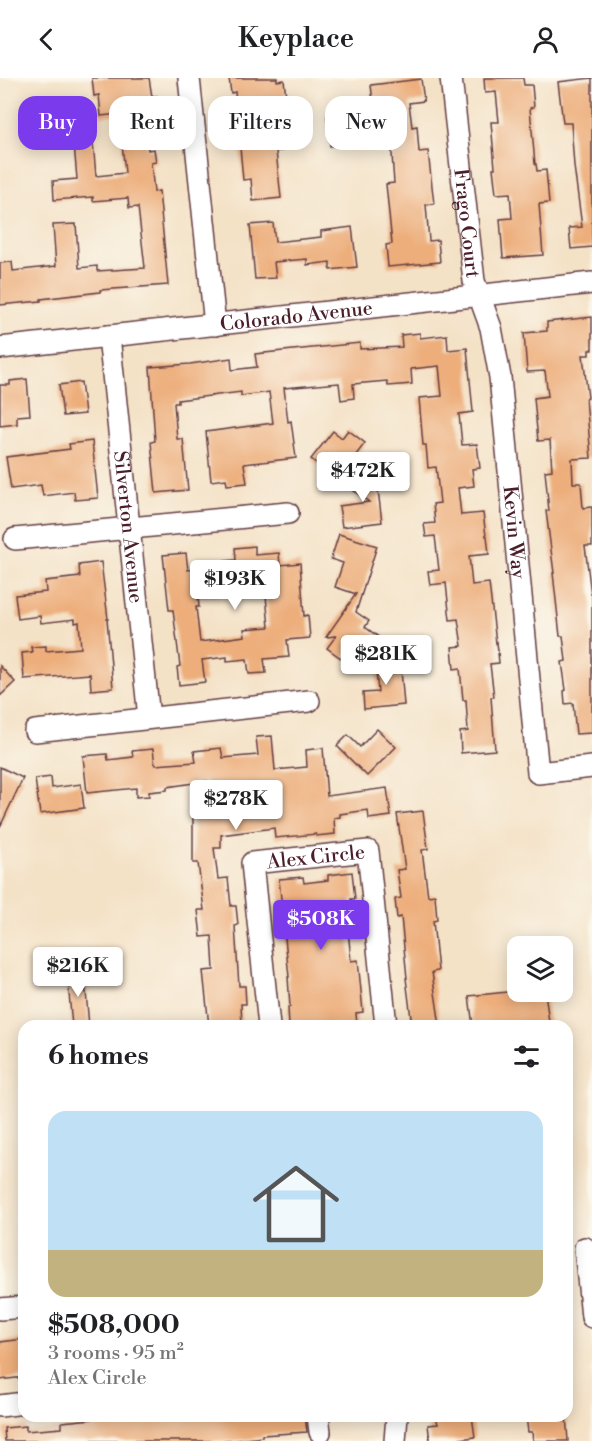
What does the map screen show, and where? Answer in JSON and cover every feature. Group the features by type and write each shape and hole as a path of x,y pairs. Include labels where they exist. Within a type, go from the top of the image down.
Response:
{"street":[{"path":"189,78 215,325"},
{"name":"Frago Court","path":"451,78 474,281 478,295"},
{"name":"Colorado Avenue","path":"0,348 592,283"},
{"name":"Kevin Way","path":"478,295 491,328 500,377 538,773 592,767"},
{"name":"Silverton Avenue","path":"109,336 150,718"},
{"path":"15,538 288,513"},
{"path":"35,731 309,700"},
{"name":"Alex Circle","path":"268,1020 252,863 368,852 385,1020"},
{"path":"581,1248 592,1317"},
{"path":"0,1309 18,1308"},
{"path":"0,1406 18,1404"},
{"path":"395,1441 397,1422"}],"building":[{"path":"92,78 149,78 152,96 109,96 109,115 101,116 99,95 94,96"},
{"path":"229,78 277,78 277,81 284,80 286,96 235,96 235,92 231,93"},
{"path":"484,78 523,78 524,85 532,85 534,107 530,108 535,164 537,171 546,170 549,203 539,204 543,255 503,258 500,219 512,218 510,193 496,194 491,122 499,122 496,92 485,93"},
{"path":"592,78 592,247 571,249 569,228 582,227 571,123 563,123 558,82"},
{"path":"421,79 424,101 409,103 412,127 417,126 419,152 428,151 434,204 426,205 429,241 438,240 440,262 388,267 386,245 392,244 386,184 394,183 392,150 407,150 407,96 372,96 371,85"},
{"path":"75,150 94,150 96,176 125,173 123,150 154,150 156,162 151,163 154,192 159,191 168,285 100,290 100,292 41,299 41,301 0,305 0,263 12,262 13,271 56,266 53,225 76,224 79,268 97,266 97,271 145,268 138,207 129,208 128,198 93,201 93,197 54,200 53,181 77,179"},
{"path":"240,150 281,150 276,151 281,198 253,201 251,179 243,180"},
{"path":"273,223 275,242 321,237 321,231 352,227 357,267 330,270 330,262 307,265 307,259 274,262 276,278 255,279 250,225"},
{"path":"592,317 592,350 589,350 589,355 583,355 591,458 572,459 573,483 581,483 583,508 592,507 592,546 585,546 592,594 592,733 576,734 573,703 565,704 564,691 566,690 562,662 566,661 563,636 560,636 546,511 549,511 545,471 552,470 550,440 538,441 534,398 548,396 545,371 527,372 524,333 547,331 547,322"},
{"path":"420,333 420,338 447,335 448,350 467,348 473,412 459,414 462,445 477,444 480,468 472,469 474,486 458,488 461,515 483,513 487,536 489,554 469,556 472,585 489,583 497,642 499,663 490,664 494,697 491,697 495,750 461,753 460,732 468,731 466,700 463,700 460,668 454,669 452,647 462,646 458,619 450,620 446,583 430,585 428,571 439,570 435,536 426,537 424,524 435,523 433,504 440,503 436,467 428,468 426,445 423,445 419,398 442,396 439,366 411,369 412,384 388,386 387,381 353,384 354,398 341,400 339,383 284,388 288,422 291,421 296,458 244,464 247,483 227,485 226,479 211,481 206,432 273,423 269,392 241,396 241,392 178,400 178,403 174,403 177,439 183,439 188,490 156,493 151,442 155,441 150,367 231,358 232,370 257,367 255,354 360,343 360,349 402,347 401,335"},
{"path":"27,379 30,415 17,416 17,424 0,426 0,385 10,385 10,381"},
{"path":"81,382 85,414 63,416 59,385"},
{"path":"348,430 365,443 338,479 311,459 333,431 342,438"},
{"path":"92,441 98,498 75,500 74,492 43,496 41,485 11,489 6,457 70,449 69,444"},
{"path":"376,474 382,522 342,527 339,506 369,502 354,491 352,477"},
{"path":"339,534 377,546 356,612 369,621 365,627 384,641 372,658 352,644 342,659 327,648 336,636 326,637 356,594 335,587 343,563 331,559"},
{"path":"255,546 255,555 279,553 280,565 300,563 304,616 308,615 310,638 287,640 289,657 264,659 266,673 249,674 247,659 227,661 227,657 202,660 205,682 179,685 177,667 180,666 173,610 169,610 163,555 186,553 188,570 213,567 213,562 236,560 235,548","holes":["262,592 263,596 266,596 269,627 244,629 245,636 200,642 196,607 199,607 198,597"]},
{"path":"101,562 113,688 91,690 90,674 24,679 22,653 32,652 31,647 46,646 46,651 81,648 79,622 75,623 75,619 41,623 40,616 18,619 15,595 46,592 45,581 80,577 79,565"},
{"path":"400,658 404,705 364,709 363,693 378,692 375,660"},
{"path":"0,666 15,682 0,696"},
{"path":"377,729 396,747 367,776 337,746 348,735 360,747"},
{"path":"272,736 275,770 307,767 306,750 323,748 327,796 387,788 391,816 369,819 368,810 340,814 340,817 334,818 335,834 275,838 274,828 221,835 221,848 214,848 218,879 228,878 231,906 236,906 239,986 245,986 246,1004 241,1004 242,1020 208,1020 203,971 214,970 212,936 201,937 198,910 204,910 198,863 193,863 193,813 229,813 226,787 208,789 207,781 167,787 167,790 149,792 149,796 136,797 136,788 87,793 83,756 107,754 108,760 133,757 132,751 153,749 155,765 196,762 194,751 221,748 223,758 258,755 256,737"},
{"path":"0,767 23,778 0,827"},
{"path":"51,777 52,788 81,784 84,808 40,814 35,779"},
{"path":"423,811 428,849 422,850 428,896 435,895 437,920 433,921 438,971 432,972 439,1020 411,1020 401,917 397,918 395,899 401,898 397,870 405,869 397,814"},
{"path":"352,872 355,899 351,899 354,929 348,929 351,961 358,960 363,1012 356,1013 357,1020 289,1020 289,977 279,879 303,877 304,883 328,880 328,875"},
{"path":"84,969 88,1020 71,1020 67,971"},
{"path":"507,992 507,1002 546,1002 549,1020 472,1020 469,996"},
{"path":"18,1340 18,1378 0,1380 0,1342"},
{"path":"62,1422 306,1422 307,1432 262,1435 262,1437 231,1441 5,1441 4,1428 26,1426 26,1431 62,1428"},
{"path":"438,1422 473,1422 475,1437 430,1441 428,1425 438,1424"},
{"path":"527,1422 566,1422 568,1441 533,1441 532,1432 528,1432"}]}
